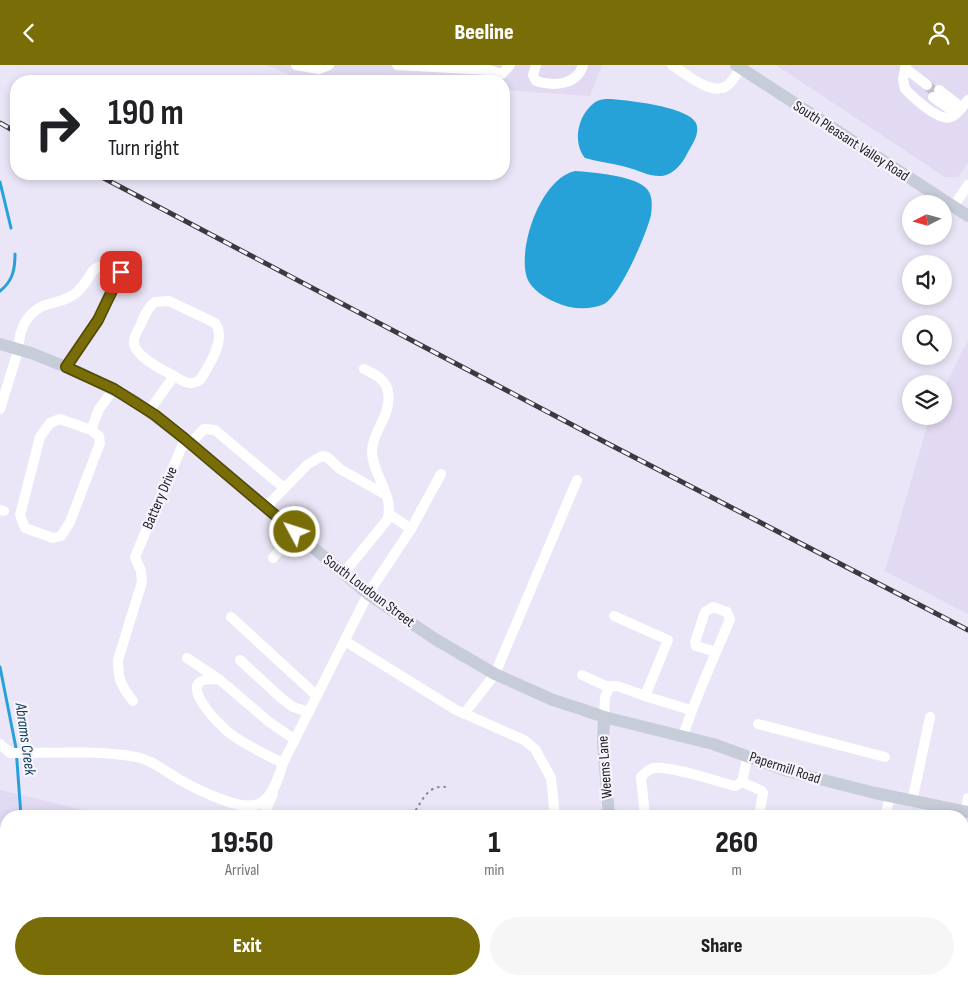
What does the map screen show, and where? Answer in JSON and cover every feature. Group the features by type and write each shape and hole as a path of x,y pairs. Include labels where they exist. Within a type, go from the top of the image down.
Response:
{"main road":[{"name":"South Pleasant Valley Road","path":"739,66 968,216"},
{"name":"South Loudoun Street","path":"0,344 66,367 114,389 149,411 188,441 368,594 435,639 495,674 553,699 604,717"},
{"name":"Papermill Road","path":"604,717 713,744 748,755 788,771 912,802 933,810"},
{"name":"Weems Lane","path":"604,717 603,750 608,810"}],"street":[{"path":"296,65 319,69 329,65"},
{"path":"397,65 489,71 502,74 510,65"},
{"path":"536,65 533,75 536,81 543,83 567,83 581,72 583,65"},
{"path":"672,65 707,87 719,88 728,85 739,66"},
{"path":"906,68 926,86"},
{"path":"906,68 903,83 905,89 938,116 946,118 961,108"},
{"path":"936,93 942,105 950,108 961,108"},
{"path":"953,207 968,185"},
{"path":"0,409 18,349 21,331 28,318 36,309 66,300 78,291 93,271 99,267 107,266 121,272 98,320 66,367"},
{"path":"169,301 209,320 218,327 220,342 200,380 196,383 189,383 174,376 141,356 133,344 147,311 155,302 169,301"},
{"path":"344,573 387,521 389,514 386,495 374,461 372,449 374,440 385,418 389,401 388,392 385,384 379,377 364,369"},
{"path":"149,411 174,376"},
{"path":"91,430 99,409 114,389"},
{"path":"60,419 91,430 99,436 100,443 70,522 61,536 53,538 24,528 20,515 40,437 50,423 60,419"},
{"path":"188,441 204,429 215,430 284,488"},
{"name":"Battery Drive","path":"133,701 122,687 118,673 118,660 142,582 141,571 135,557 188,441"},
{"path":"266,507 308,464 314,459 324,456 340,469 386,495"},
{"path":"266,810 283,763 368,594 411,529 442,474"},
{"path":"464,714 495,674 577,480"},
{"path":"389,514 411,529"},
{"path":"273,558 295,532"},
{"path":"683,736 691,711 716,653 730,619 727,612 713,607 705,612 695,642 696,646 716,653"},
{"path":"614,616 668,639 645,696"},
{"path":"231,617 317,695"},
{"path":"345,641 456,711 524,740 535,749 551,778 554,810"},
{"path":"186,658 220,680 268,721 295,740"},
{"path":"240,659 281,698 293,707 309,712"},
{"path":"582,675 610,688 617,686 691,711"},
{"path":"220,680 205,679 199,681 197,685 197,691 207,709 220,725 231,734 283,763"},
{"path":"604,717 606,697 610,688"},
{"path":"912,802 930,717"},
{"path":"758,724 885,757"},
{"path":"0,744 2,748 10,753 117,754 137,757 162,767 191,787 240,806 248,807 263,801 276,786"},
{"path":"644,810 641,777 647,770 653,768 670,769 735,786 742,782 748,755"},
{"path":"742,782 762,791 759,810"},
{"path":"887,810 890,797"}],"path":[{"path":"416,810 430,790 438,786 450,788"}],"shaded area":[{"path":"266,65 602,65 590,96 510,90 510,75 290,75"},
{"path":"776,65 968,65 968,163 958,177 945,177"},
{"path":"968,340 968,614 885,571 927,425 952,425 950,375"},
{"path":"0,790 84,810 0,810"}],"water":[{"path":"610,99 673,109 693,119 697,126 696,137 680,165 666,175 657,176 585,158 581,152 578,137 581,121 588,108 594,103"},
{"path":"575,171 613,175 634,181 647,189 652,201 651,215 644,235 625,277 610,299 604,304 592,308 567,306 543,296 529,282 525,265 529,233 534,216 542,200 552,186 563,176"}],"waterway":[{"name":"Abrams Creek","path":"0,182 11,228"},
{"name":"Abrams Creek","path":"0,291 8,283 12,274 15,254"},
{"name":"Abrams Creek","path":"0,667 16,748 21,810"}],"tunnel":[{"path":"927,85 936,93"}],"railway":[{"path":"0,123 10,129"},
{"path":"107,180 601,440 968,630"}],"route":[{"path":"121,272 98,320 66,367 114,389 155,415 295,532"}]}
